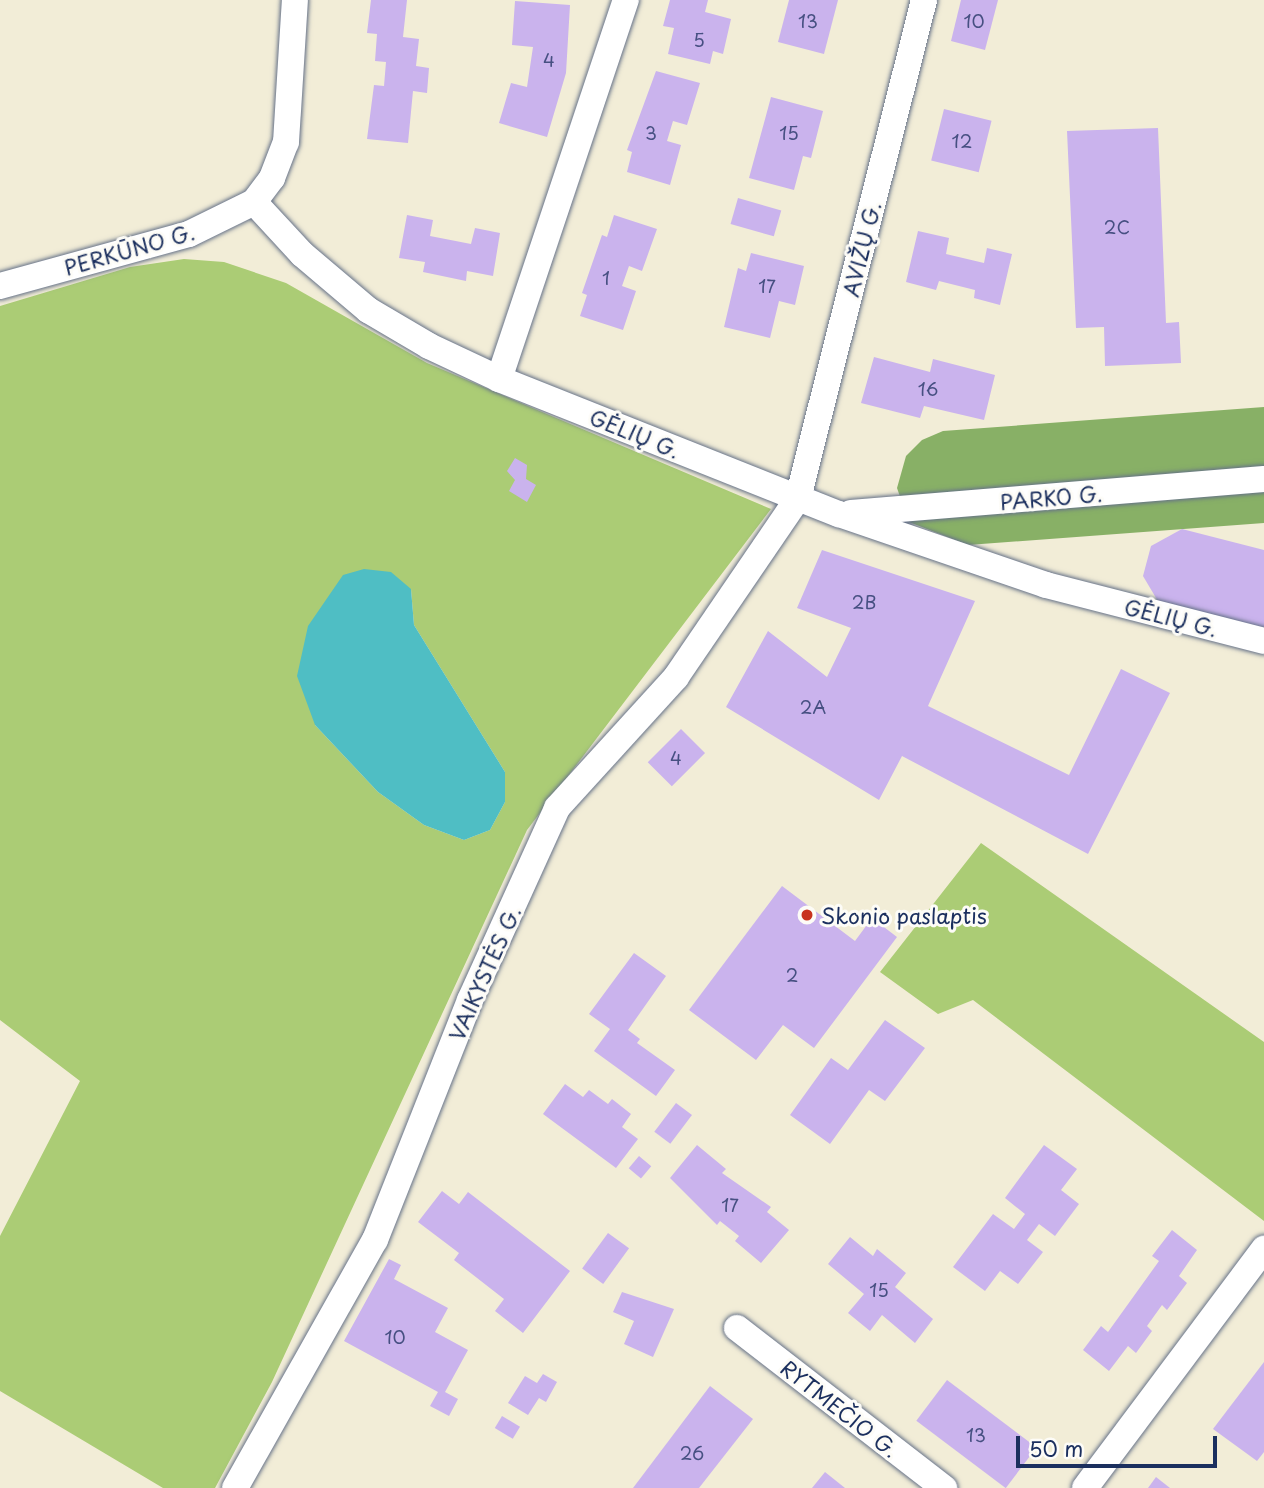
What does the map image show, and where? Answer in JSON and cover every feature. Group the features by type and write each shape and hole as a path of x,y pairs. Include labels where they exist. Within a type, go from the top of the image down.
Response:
{"street":[{"path":"254,202 272,178 286,142 295,0"},
{"path":"499,379 626,0"},
{"name":"AVIŽŲ G.","path":"798,498 924,0"},
{"name":"PERKŪNO G.","path":"0,286 189,234 254,202"},
{"name":"GĖLIŲ G.","path":"254,202 302,254 368,310 429,346 499,379 839,514 1045,585 1264,641"},
{"name":"PARKO G.","path":"839,514 1264,480"},
{"name":"VAIKYSTĖS G.","path":"235,1488 375,1241 470,1000 557,808 676,677 798,498"},
{"path":"1085,1488 1264,1249"},
{"name":"RYTMEČIO G.","path":"737,1328 944,1488"}],"green space":[{"path":"184,259 224,262 286,283 427,363 771,509 527,830 272,1382 215,1488 163,1488 0,1391 0,1236 80,1081 0,1020 0,306 130,267","holes":["411,589 414,625 505,772 505,802 490,830 464,840 424,825 378,792 315,725"]},
{"path":"1264,407 1264,523 968,545 909,522 897,488 906,456 922,440 943,431"},
{"path":"981,843 1264,1042 1264,1221 973,1000 938,1014 880,972"}],"water":[{"path":"364,569 391,572 411,589 414,625 505,772 505,802 490,830 464,840 424,825 378,792 315,725 297,676 308,626 343,575"}],"building":[{"path":"371,0 407,0 403,37 419,39 416,66 429,68 427,93 413,91 408,143 367,139 374,85 384,86 386,62 375,61 377,34 367,33"},
{"path":"670,0 708,0 705,12 731,19 723,54 713,51 710,64 668,54 674,28 663,26"},
{"path":"789,0 838,0 824,54 778,42"},
{"path":"961,0 998,0 985,50 951,41"},
{"path":"515,1 570,5 566,73 547,137 499,123 511,83 527,87 533,47 512,45"},
{"path":"656,71 700,83 687,125 673,121 667,141 681,145 670,185 627,172 632,152 627,150"},
{"path":"771,97 823,111 811,158 803,156 794,190 749,178"},
{"path":"944,109 992,121 979,172 931,160"},
{"path":"1158,128 1166,323 1179,322 1181,363 1105,366 1104,327 1076,328 1067,131"},
{"path":"738,198 781,210 774,236 731,224"},
{"path":"407,215 433,220 430,236 471,244 475,228 500,233 493,276 467,271 466,281 423,272 425,262 399,258"},
{"path":"614,215 657,229 642,271 629,266 622,286 636,291 623,330 580,316 587,295 582,293 602,235 607,237"},
{"path":"918,231 949,238 946,254 984,263 987,248 1012,254 1000,305 974,298 975,290 939,281 936,290 906,282"},
{"path":"751,253 804,266 795,305 779,301 770,338 724,327 738,268 746,271"},
{"path":"874,357 930,372 933,359 995,375 984,420 924,406 920,418 861,403"},
{"path":"515,458 527,465 526,479 536,485 527,502 509,491 515,480 507,471"},
{"path":"1182,529 1264,550 1264,629 1159,603 1143,576 1151,546"},
{"path":"822,550 975,601 928,706 1069,775 1121,669 1170,693 1088,854 902,756 879,800 726,707 768,631 827,677 851,628 797,608"},
{"path":"681,729 705,753 672,786 648,762"},
{"path":"782,886 855,941 872,918 897,937 814,1048 783,1025 756,1060 689,1010"},
{"path":"634,953 666,976 628,1030 640,1039 637,1043 675,1070 656,1096 594,1051 610,1029 589,1014"},
{"path":"885,1020 925,1048 885,1101 869,1090 830,1144 790,1115 831,1058 848,1070"},
{"path":"565,1084 583,1097 589,1090 608,1104 612,1099 631,1114 622,1127 638,1139 616,1168 543,1114"},
{"path":"676,1103 692,1115 670,1144 654,1132"},
{"path":"697,1145 726,1169 722,1173 771,1207 767,1212 789,1230 761,1263 735,1241 739,1236 720,1221 717,1225 670,1178"},
{"path":"1044,1145 1077,1169 1061,1190 1079,1204 1055,1236 1039,1224 1027,1240 1043,1252 1018,1284 1000,1271 985,1291 953,1267 993,1214 1014,1229 1025,1214 1005,1198"},
{"path":"639,1156 651,1166 641,1179 629,1168"},
{"path":"442,1191 459,1204 468,1192 570,1271 523,1333 495,1311 504,1299 454,1260 459,1253 418,1222"},
{"path":"1172,1230 1197,1250 1179,1276 1187,1283 1167,1310 1162,1305 1147,1326 1152,1331 1136,1353 1128,1346 1109,1371 1083,1350 1101,1326 1108,1332 1159,1261 1152,1256"},
{"path":"608,1233 629,1248 603,1284 582,1269"},
{"path":"850,1237 873,1256 877,1249 906,1273 895,1287 933,1319 915,1343 882,1315 870,1331 848,1313 864,1294 828,1264"},
{"path":"389,1259 401,1265 394,1279 448,1308 435,1332 468,1350 445,1392 458,1399 449,1416 430,1406 438,1392 344,1341"},
{"path":"622,1292 674,1309 653,1357 624,1344 634,1321 613,1312"},
{"path":"1264,1362 1264,1452 1257,1461 1213,1429"},
{"path":"543,1374 557,1382 546,1402 539,1398 528,1415 508,1403 525,1376 537,1383"},
{"path":"947,1380 1036,1447 1006,1488 916,1421"},
{"path":"710,1386 753,1419 699,1488 633,1488"},
{"path":"502,1416 520,1427 513,1439 495,1428"},
{"path":"825,1472 845,1488 812,1488"},
{"path":"1156,1477 1170,1488 1148,1488"}],"place":[{"name":"Skonio paslaptis","path":"807,915"}]}
